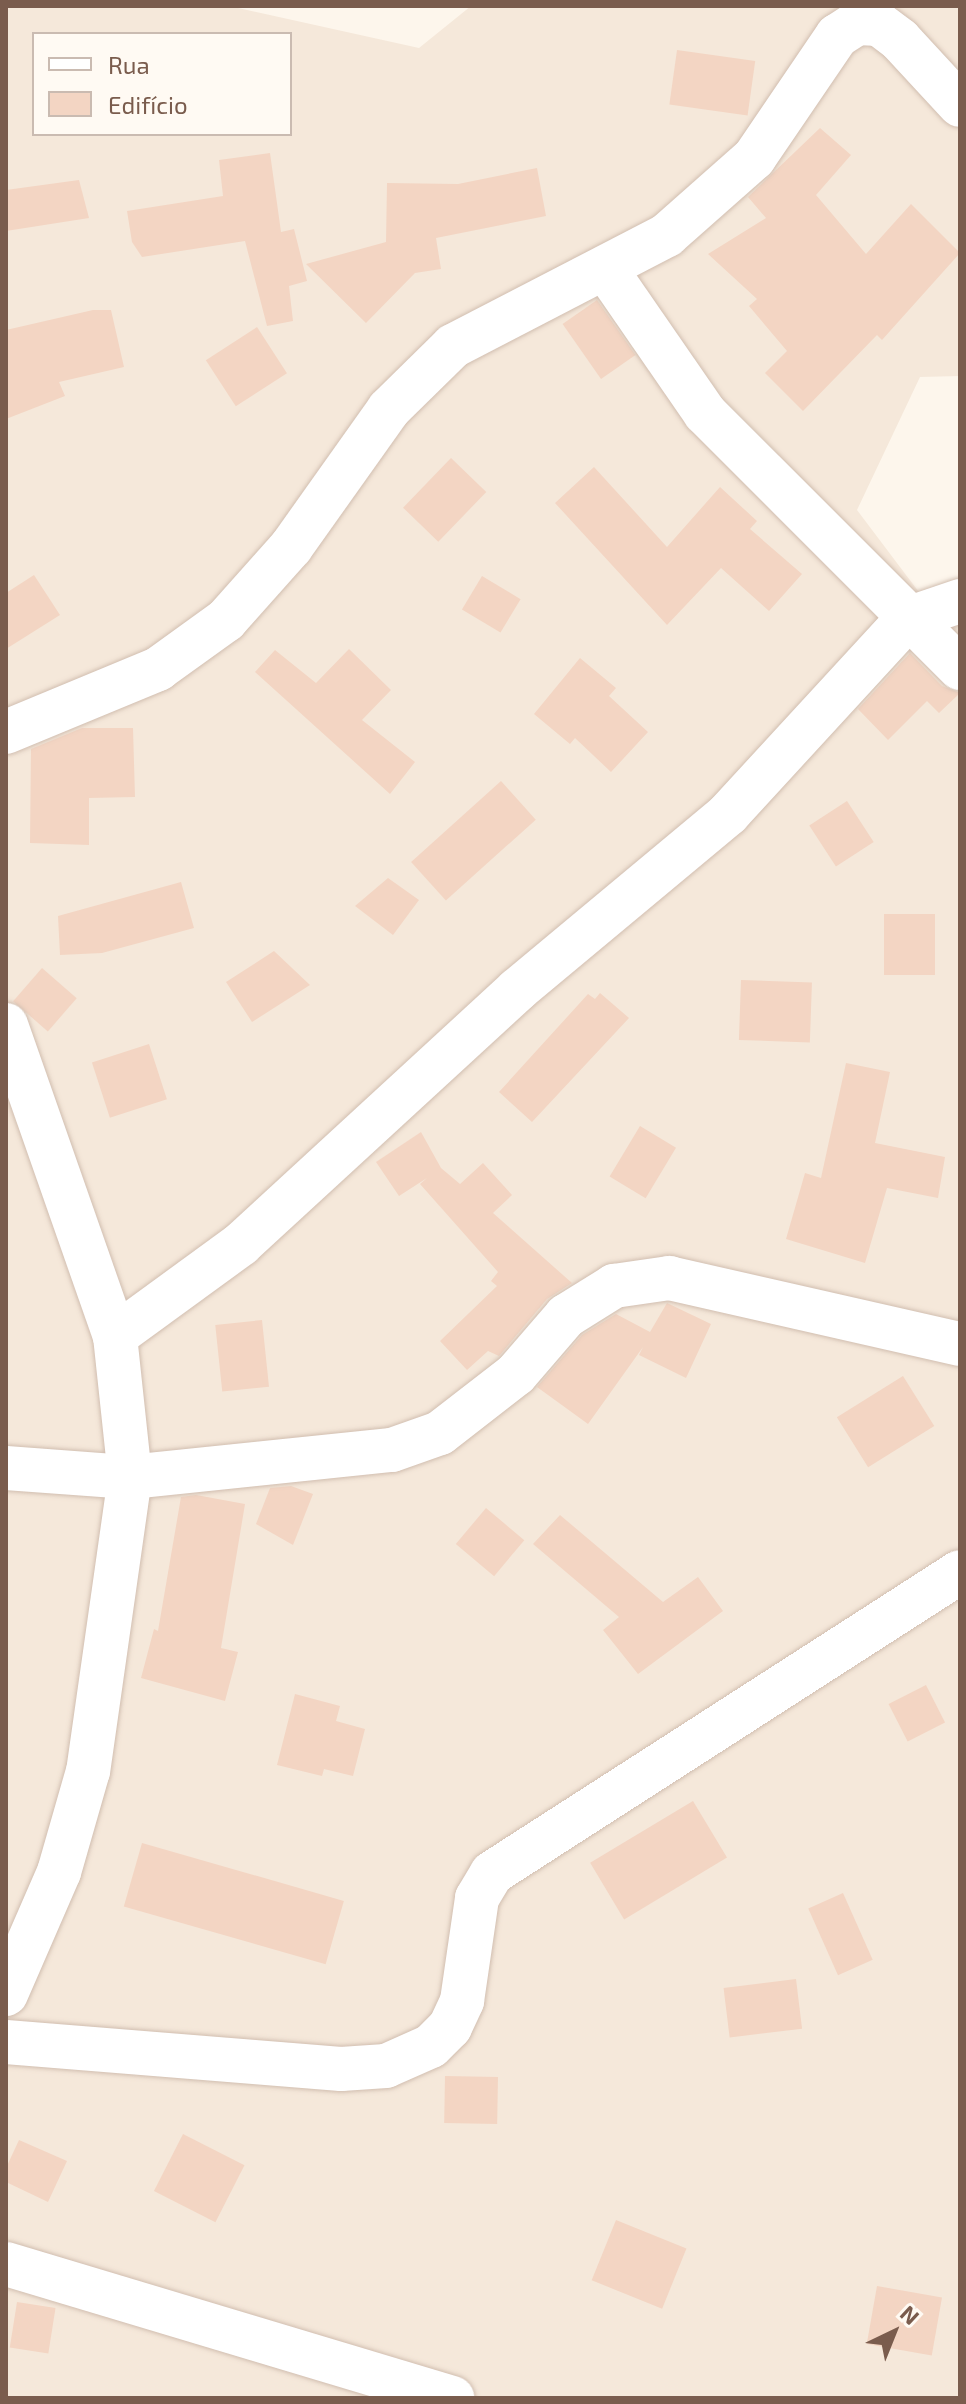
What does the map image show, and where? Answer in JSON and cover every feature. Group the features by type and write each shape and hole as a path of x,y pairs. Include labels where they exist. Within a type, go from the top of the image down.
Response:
{"street":[{"path":"6,732 158,669 192,648 226,620 291,547 389,409 453,346 667,235 743,169 837,36 857,23 879,24 900,40 960,105"},
{"path":"605,268 705,413 907,619 960,668"},
{"path":"115,1336 241,1244 517,990 728,814 907,619 960,601"},
{"path":"6,1025 115,1336 130,1477 88,1771 59,1872 6,1994"},
{"path":"6,1468 130,1477 392,1450 440,1433 516,1374 566,1316 614,1286 669,1278 960,1344"},
{"path":"6,2042 341,2069 386,2066 431,2046 450,2027 462,2001 477,1898 492,1873 960,1572"},
{"path":"6,2264 452,2398"}],"shaded area":[{"path":"6,6 229,6 419,48 471,6 960,6 960,376 920,377 857,510 943,624 960,616 960,2398 6,2398"}],"building":[{"path":"677,50 755,61 748,115 669,104"},
{"path":"820,128 851,155 816,195 866,254 911,204 960,253 882,340 877,335 803,411 765,373 787,351 749,306 757,299 708,254 766,218 748,197"},
{"path":"270,153 281,232 294,229 307,281 289,286 293,321 267,326 245,241 142,257 132,242 127,211 223,196 219,160"},
{"path":"537,168 546,216 436,238 441,269 415,273 366,323 306,264 386,242 387,183 458,184"},
{"path":"79,180 89,218 6,231 6,190"},
{"path":"597,300 635,355 601,379 563,324"},
{"path":"93,310 111,310 124,367 59,382 65,396 6,419 6,330"},
{"path":"257,327 287,373 236,406 206,360"},
{"path":"451,458 486,492 438,542 403,508"},
{"path":"594,467 667,547 720,487 757,521 750,529 802,574 769,611 721,568 667,625 555,503"},
{"path":"34,575 60,615 6,649 6,593"},
{"path":"482,576 521,599 500,633 462,609"},
{"path":"349,649 391,690 362,720 415,762 390,794 255,672 275,650 316,683"},
{"path":"910,653 942,686 960,693 939,713 927,701 888,740 858,709"},
{"path":"580,658 616,688 609,696 648,732 611,772 575,738 570,744 534,714"},
{"path":"82,728 133,728 135,797 89,798 89,845 30,843 31,749"},
{"path":"501,781 536,820 446,901 411,862"},
{"path":"847,801 874,842 836,867 809,826"},
{"path":"388,878 419,900 393,935 355,906"},
{"path":"181,882 194,928 102,953 60,955 58,916"},
{"path":"884,914 935,914 935,975 884,975"},
{"path":"274,951 310,985 252,1022 226,982"},
{"path":"42,968 77,998 48,1031 13,1001"},
{"path":"741,980 812,982 810,1042 739,1040"},
{"path":"600,993 629,1018 532,1122 499,1092 588,994 595,999"},
{"path":"149,1044 167,1099 110,1118 92,1063"},
{"path":"846,1063 890,1072 875,1143 945,1157 938,1198 887,1188 865,1263 786,1239 805,1173 821,1178"},
{"path":"640,1126 676,1148 646,1198 610,1177"},
{"path":"421,1132 441,1168 460,1184 483,1163 512,1195 493,1213 572,1283 547,1299 499,1356 488,1351 467,1370 440,1341 497,1286 491,1281 498,1272 420,1184 427,1178 399,1196 376,1162"},
{"path":"667,1303 711,1324 686,1378 639,1355 643,1347 588,1424 537,1387 582,1335 616,1314 650,1332"},
{"path":"262,1320 269,1387 222,1392 215,1325"},
{"path":"903,1376 934,1426 868,1467 837,1417"},
{"path":"291,1486 313,1494 293,1545 256,1524 270,1488"},
{"path":"196,1495 245,1504 221,1648 238,1652 225,1701 141,1678 154,1629 158,1631 181,1497"},
{"path":"486,1508 524,1540 494,1576 456,1544"},
{"path":"560,1515 663,1602 698,1577 723,1611 638,1674 603,1630 619,1617 533,1544"},
{"path":"926,1685 945,1722 908,1741 889,1704"},
{"path":"295,1694 340,1706 336,1721 365,1729 353,1776 324,1769 322,1776 277,1765"},
{"path":"693,1801 727,1858 624,1919 590,1863"},
{"path":"142,1843 344,1901 326,1964 124,1906"},
{"path":"843,1893 873,1960 838,1975 808,1908"},
{"path":"796,1979 802,2029 730,2038 724,1988"},
{"path":"445,2076 498,2077 497,2124 444,2123"},
{"path":"183,2134 244,2165 215,2222 154,2191"},
{"path":"19,2140 67,2161 48,2202 6,2182 6,2168"},
{"path":"616,2220 686,2248 662,2309 592,2280"},
{"path":"877,2286 942,2297 932,2356 867,2344"},
{"path":"17,2302 56,2308 48,2354 10,2347"}]}
